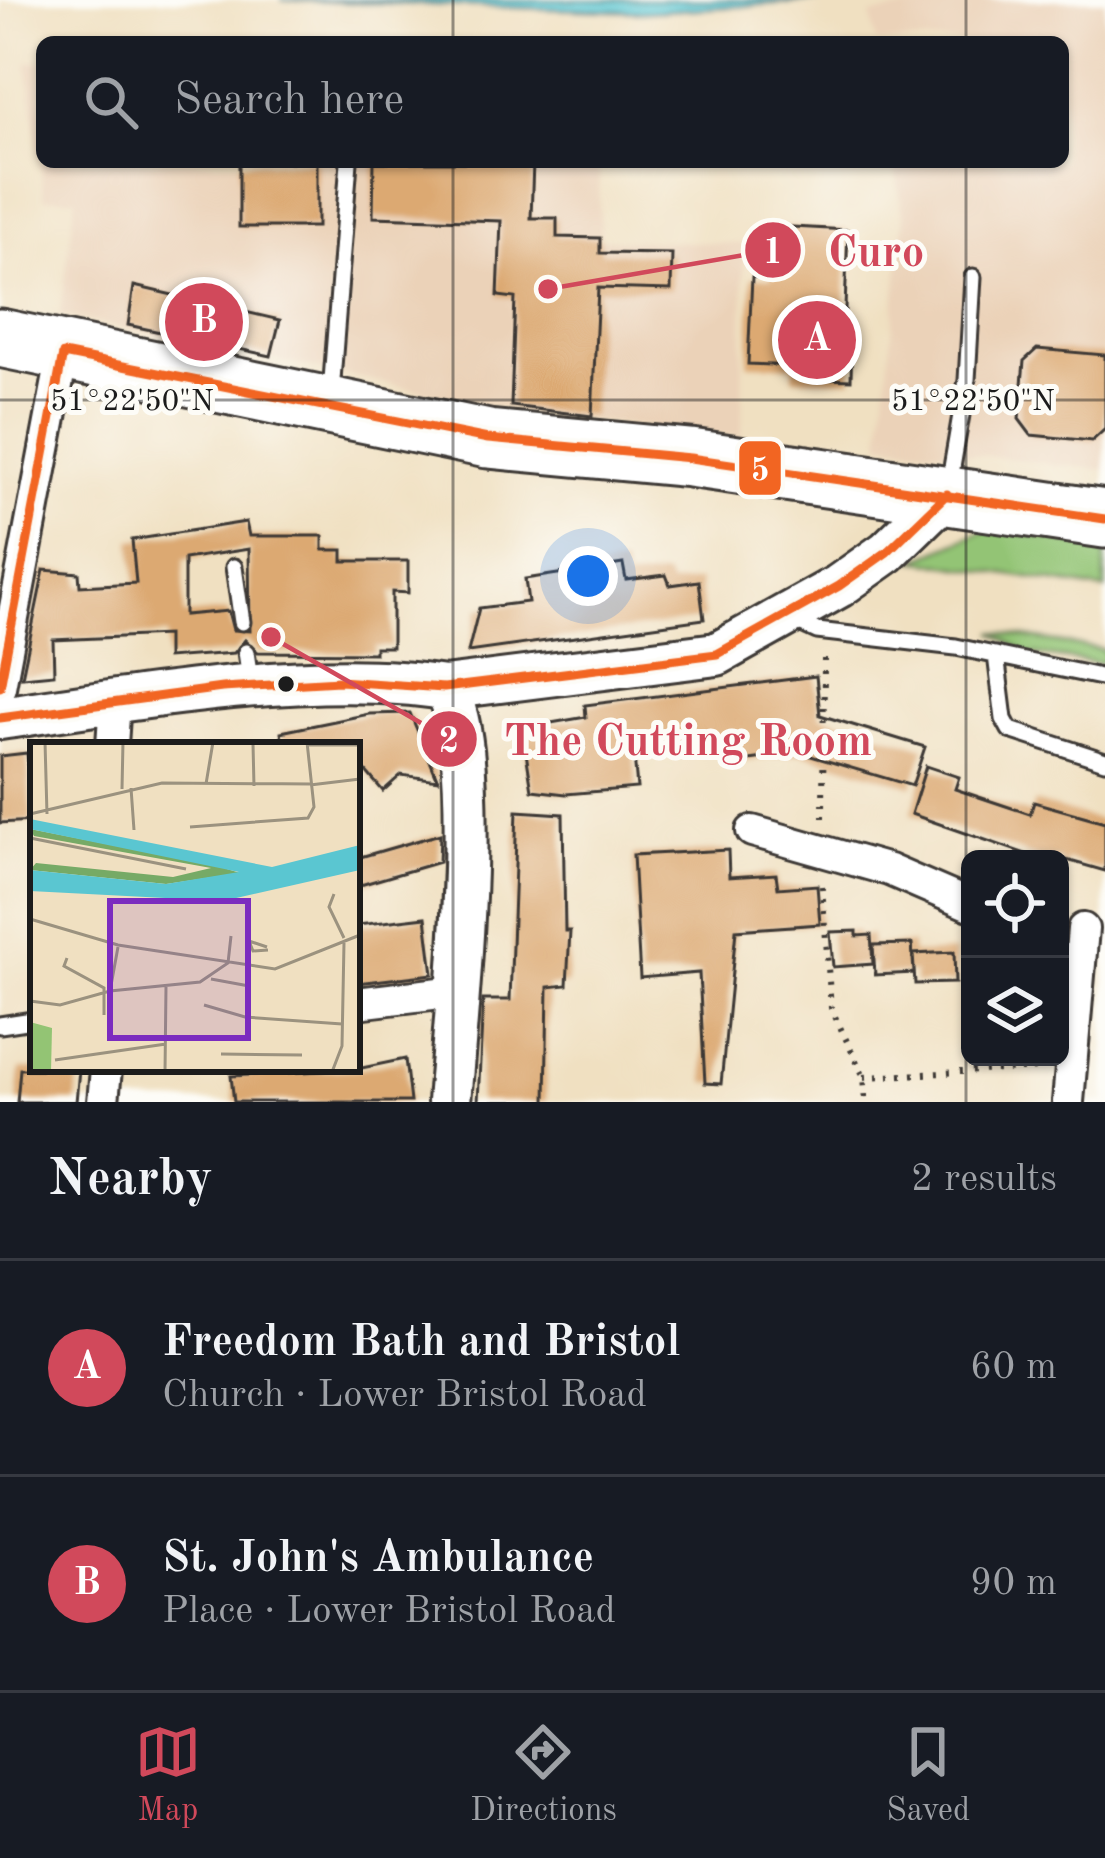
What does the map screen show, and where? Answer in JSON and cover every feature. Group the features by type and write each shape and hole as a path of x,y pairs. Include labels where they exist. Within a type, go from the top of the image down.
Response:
{"highway":[{"path":"0,338 488,439 690,458 1105,519"}],"street":[{"path":"0,687 63,354"},
{"path":"0,718 115,701 249,670 444,688 717,654 788,618 887,552 947,494"},
{"path":"444,688 456,703 464,776 458,992 449,1102"},
{"path":"112,742 115,701"},
{"path":"752,831 889,870 961,901"},
{"path":"1069,1057 1083,928"},
{"path":"360,1003 458,992"},
{"path":"1068,1066 1068,1102"},
{"path":"103,1102 106,1072"}],"lane":[{"path":"330,408 349,168"},
{"path":"947,494 968,380 973,277"},
{"path":"234,567 242,622"},
{"path":"788,618 817,631 996,656 1105,678"},
{"path":"996,656 1010,730 1105,760"},
{"path":"0,1025 30,1020"}],"path":[{"path":"824,657 824,851 831,1008 864,1077 866,1102"},
{"path":"864,1077 1068,1066"}],"shaded area":[{"path":"969,0 1105,0 1105,470 880,443 904,220 895,168 1069,168 1069,36 875,36 871,15"},
{"path":"36,61 36,134 27,62"},
{"path":"40,168 599,168 600,239 744,244 742,437 536,415 60,315 76,198 44,198"}],"green space":[{"path":"989,528 1105,548 1105,590 915,560"},
{"path":"993,632 1105,650 1105,664 1028,654"}],"water":[{"path":"281,0 835,0 646,12"}],"building":[{"path":"239,168 317,168 317,227 239,227"},
{"path":"374,168 533,168 531,218 557,218 557,237 600,238 600,253 672,254 671,290 598,288 592,416 511,406 515,298 498,296 501,221 373,217"},
{"path":"773,226 848,230 844,334 852,334 851,380 793,378 793,366 748,364 752,277 771,278"},
{"path":"134,286 280,320 271,356 128,325"},
{"path":"1037,349 1105,355 1105,429 1092,441 1031,435 1019,419 1024,361"},
{"path":"246,522 249,536 323,536 323,550 343,550 343,561 408,561 408,593 392,592 392,647 375,647 375,653 258,652 245,640 234,653 167,658 167,635 53,640 54,674 22,677 44,570 79,573 80,586 136,583 132,540","holes":["249,549 250,631 233,630 228,611 184,615 184,559"]},
{"path":"623,564 626,580 666,575 670,585 699,581 704,619 468,652 479,608 528,602 525,579"},
{"path":"816,676 820,715 925,747 912,786 801,753 735,762 733,747 634,756 637,788 566,794 532,790 522,728 586,717 585,705"},
{"path":"410,713 438,780 401,775 383,791 360,764 360,742 283,742 281,732 369,714"},
{"path":"27,753 30,821 0,823 0,756"},
{"path":"926,766 959,777 955,789 1030,814 1034,802 1105,822 1105,871 1069,861 1069,850 1014,850 911,814"},
{"path":"517,811 563,814 565,931 570,931 567,985 548,987 546,1102 478,1102 483,1000 510,1000"},
{"path":"440,834 439,862 360,885 360,857"},
{"path":"728,850 729,877 776,874 778,888 817,885 820,924 736,930 721,1084 705,1083 699,973 640,978 633,855"},
{"path":"426,917 433,974 360,983 360,925"},
{"path":"857,931 857,936 871,935 873,964 833,967 830,932"},
{"path":"912,944 914,973 875,975 873,945"},
{"path":"954,952 955,983 915,984 913,954"},
{"path":"405,1059 410,1102 234,1102 231,1076 360,1072"},
{"path":"20,1069 79,1072 76,1102 17,1102"}],"transit line":[{"name":"5","path":"0,687 63,354 488,439 690,458 1105,519"},
{"name":"5","path":"0,718 222,688 339,681 444,688 717,654 839,586 887,552 947,494"}],"place":[{"name":"Curo","path":"548,289"},
{"name":"St. John's Ambulance","path":"204,322"},
{"name":"Freedom Bath and Bristol","path":"817,340"},
{"name":"The Cutting Room","path":"271,637"}]}
